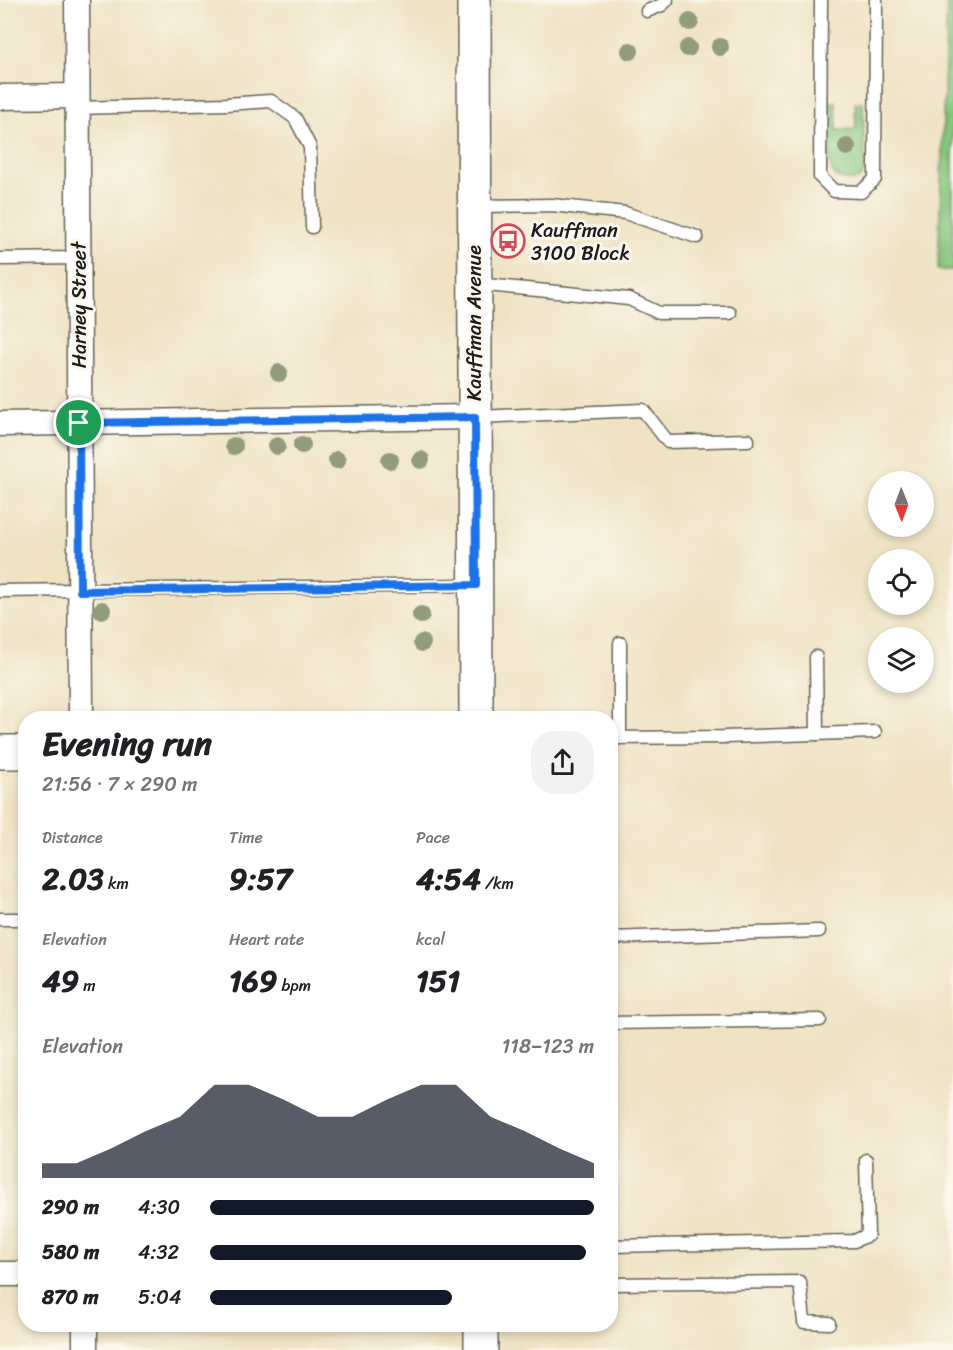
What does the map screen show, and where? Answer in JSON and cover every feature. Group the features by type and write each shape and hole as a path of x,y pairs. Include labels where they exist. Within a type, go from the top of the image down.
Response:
{"street":[{"name":"Harney Street","path":"77,0 81,711"},
{"name":"Kauffman Avenue","path":"474,0 476,711"},
{"path":"0,97 77,102"},
{"path":"0,424 475,417"},
{"path":"0,752 18,752"},
{"path":"0,1274 18,1274"},
{"path":"85,1332 85,1350"},
{"path":"481,1332 481,1350"}],"lane":[{"path":"647,11 662,5 667,0"},
{"path":"821,0 820,177 834,191 861,192 875,179 876,0"},
{"path":"77,102 227,104 271,101 295,118 310,147 312,227"},
{"path":"474,206 552,205 625,213 697,237"},
{"path":"0,259 78,258"},
{"path":"474,284 629,299 659,313 730,314"},
{"path":"475,417 644,410 668,442 748,440"},
{"path":"0,591 476,585"},
{"path":"616,711 620,643"},
{"path":"816,657 817,734"},
{"path":"618,738 875,732"},
{"path":"0,920 18,919"},
{"path":"618,938 819,932"},
{"path":"618,1023 820,1020"},
{"path":"618,1246 854,1241 868,1235 866,1160"},
{"path":"618,1284 800,1282 804,1322 829,1323"}],"green space":[{"path":"947,0 953,0 953,270 938,270"},
{"path":"829,102 836,102 837,130 856,129 855,103 863,102 865,171 858,180 841,179 833,173 829,150"}],"place":[{"name":"Kauffman 3100 Block","path":"508,241"}],"route":[{"path":"475,417 476,585 80,591 79,423 475,417"}]}
